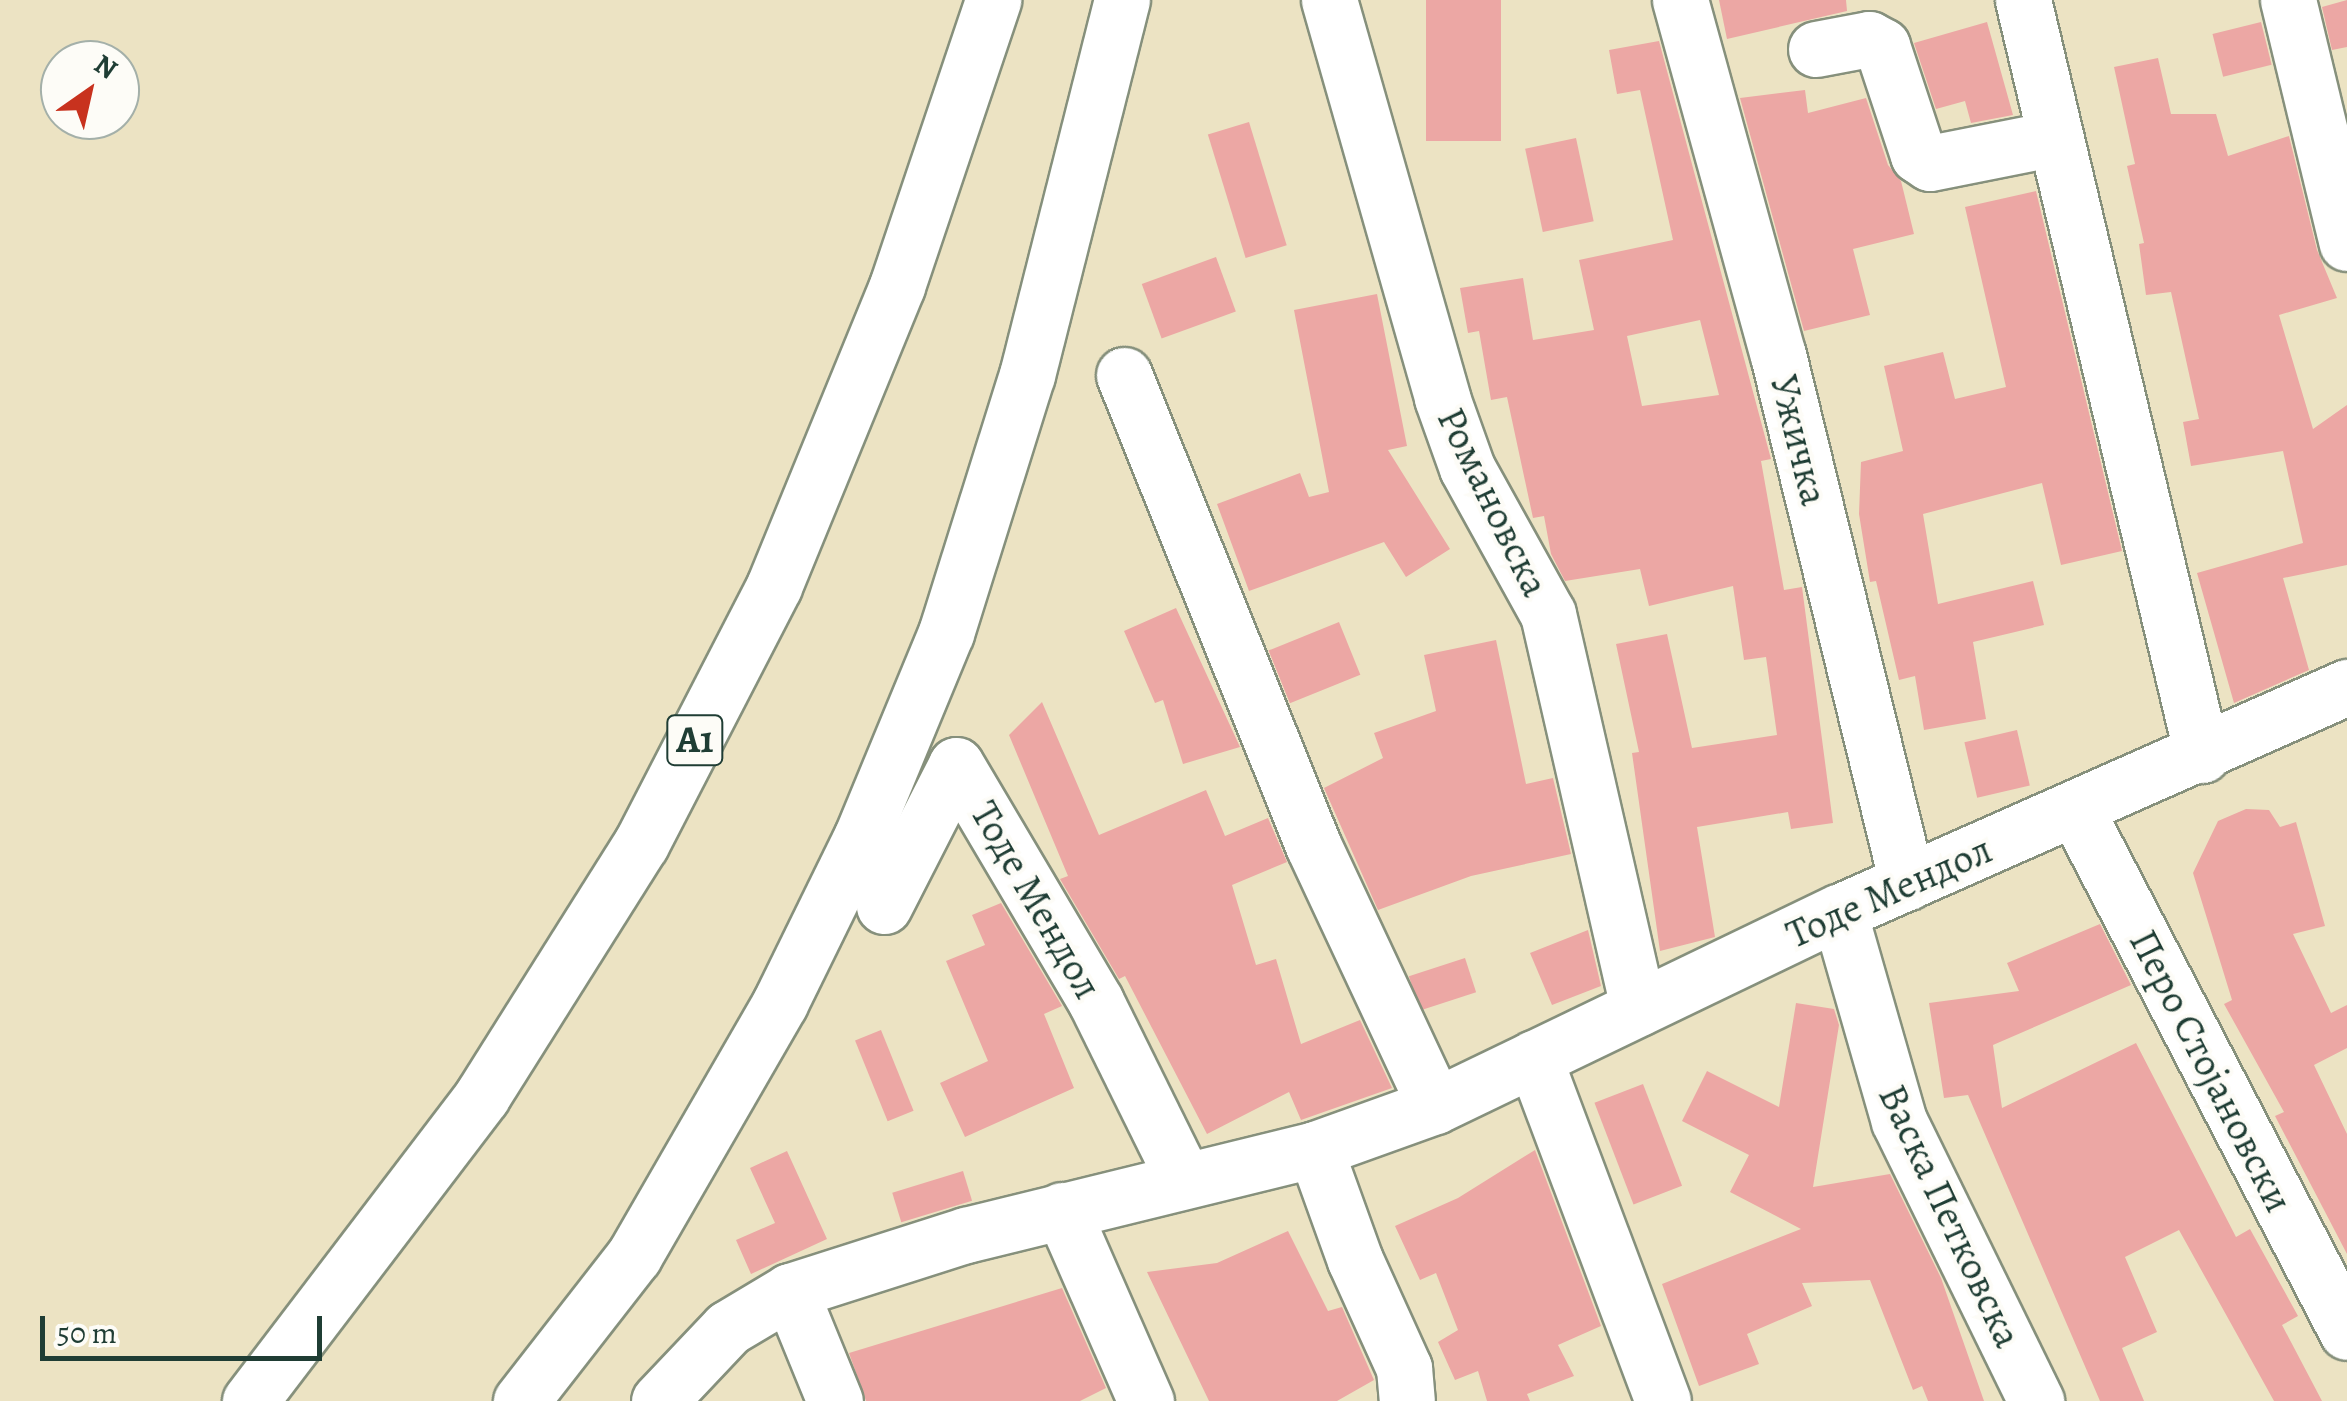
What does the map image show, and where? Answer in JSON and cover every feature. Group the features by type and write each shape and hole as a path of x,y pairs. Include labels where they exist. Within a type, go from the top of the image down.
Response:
{"main road":[{"name":"A1","path":"258,1388 482,1096 642,844 774,586 897,286 993,0"},
{"path":"521,1401 634,1256 780,1003 861,838 946,632 1027,375 1122,0"},
{"name":"Романовска","path":"1329,0 1442,398 1467,468 1548,614 1638,1008"},
{"name":"Ужичка","path":"1680,0 1778,355 1907,882"},
{"path":"2023,0 2202,755"},
{"path":"2288,0 2347,243"},
{"path":"1816,49 1869,39 1882,46 1918,155 1930,162 2056,138"},
{"path":"1124,376 1312,845 1435,1106"},
{"name":"Тоде Мендол","path":"659,1401 728,1328 790,1291 1062,1210 1316,1148 1435,1106 1838,912 2202,755 2347,687"},
{"name":"Тоде Мендол","path":"884,906 956,765 1096,1002 1184,1180"},
{"name":"Перо Стојановски","path":"2076,810 2347,1332"},
{"name":"Васка Петковска","path":"1838,912 1899,1121 2036,1401"},
{"path":"1534,1058 1664,1401"},
{"path":"1316,1148 1355,1260 1404,1368 1407,1401"},
{"path":"1062,1210 1146,1401"},
{"path":"790,1291 834,1401"}],"building":[{"path":"1426,0 1501,0 1501,141 1426,141"},
{"path":"1719,0 1846,0 1847,11 1727,39"},
{"path":"2347,0 2347,47 2332,50 2322,7"},
{"path":"1987,22 2013,115 1971,123 1965,101 1936,109 1914,43"},
{"path":"2261,22 2272,65 2223,77 2212,34"},
{"path":"1659,41 1771,459 1761,461 1784,590 1802,587 1833,823 1791,829 1788,812 1697,827 1715,937 1660,951 1632,753 1639,752 1616,644 1667,634 1692,748 1777,735 1766,657 1744,660 1733,586 1649,606 1640,569 1565,581 1551,554 1544,516 1533,518 1507,397 1491,400 1479,331 1468,333 1460,288 1523,278 1533,340 1594,330 1579,260 1673,240 1640,90 1617,94 1609,50","holes":["1700,320 1719,395 1642,406 1627,336"]},
{"path":"2158,58 2171,114 2216,114 2228,156 2289,136 2317,250 2337,298 2279,315 2313,429 2347,405 2347,565 2283,578 2309,670 2234,703 2197,573 2303,543 2283,451 2191,466 2183,422 2199,419 2171,292 2146,295 2139,244 2144,243 2127,166 2135,164 2114,67"},
{"path":"1805,90 1808,113 1866,98 1888,165 1901,181 1914,234 1853,249 1870,315 1804,331 1740,98"},
{"path":"1249,122 1287,245 1246,258 1208,135"},
{"path":"1576,138 1594,221 1543,232 1525,149"},
{"path":"2036,191 2122,551 2061,565 2042,483 1923,514 1938,604 2033,581 2044,625 1973,642 1986,719 1924,730 1915,676 1899,680 1876,581 1870,582 1859,514 1861,462 1903,451 1884,366 1943,352 1955,399 2006,387 1965,207"},
{"path":"1216,257 1236,312 1162,339 1142,284"},
{"path":"1377,294 1407,446 1388,450 1450,549 1406,577 1384,542 1249,591 1217,504 1300,473 1309,497 1329,492 1294,310"},
{"path":"1176,608 1240,747 1183,764 1163,700 1155,703 1124,631"},
{"path":"1339,622 1360,675 1290,703 1269,650"},
{"path":"1496,640 1526,784 1553,778 1571,854 1471,876 1378,910 1324,788 1383,758 1374,733 1436,711 1424,655"},
{"path":"1042,702 1099,835 1206,790 1225,836 1268,818 1287,862 1232,885 1256,965 1276,959 1301,1044 1360,1020 1392,1088 1301,1120 1289,1092 1207,1134 1125,976 1119,979 1060,879 1068,876 1009,735"},
{"path":"2017,730 2030,786 1977,798 1964,742"},
{"path":"2246,809 2269,810 2280,827 2296,822 2325,926 2293,934 2331,1013 2347,1005 2347,1048 2314,1065 2347,1134 2347,1254 2275,1116 2284,1112 2224,1004 2232,1000 2193,873 2218,821"},
{"path":"1001,903 1062,1006 1044,1014 1074,1088 965,1137 940,1083 988,1061 946,961 985,945 972,915"},
{"path":"2100,924 2131,985 1993,1045 2002,1108 2136,1043 2236,1237 2250,1229 2298,1316 2282,1325 2322,1401 2274,1401 2179,1230 2125,1257 2157,1332 2122,1348 2144,1401 2100,1401 1968,1095 1944,1098 1929,1003 2019,991 2007,963"},
{"path":"1588,930 1601,986 1552,1005 1530,953"},
{"path":"1465,958 1476,992 1420,1010 1409,976"},
{"path":"1796,1003 1834,1009 1839,1025 1813,1187 1890,1174 1941,1278 1984,1401 1928,1401 1922,1386 1913,1390 1870,1280 1802,1283 1812,1306 1747,1334 1759,1364 1699,1386 1662,1284 1801,1229 1730,1192 1749,1155 1682,1121 1707,1071 1779,1107"},
{"path":"881,1030 914,1111 888,1121 855,1040"},
{"path":"1643,1084 1682,1186 1634,1204 1594,1103"},
{"path":"1535,1150 1601,1326 1558,1345 1574,1376 1527,1394 1530,1401 1487,1401 1478,1371 1455,1380 1438,1342 1458,1330 1436,1273 1420,1280 1395,1226 1458,1198"},
{"path":"787,1151 827,1239 751,1274 736,1240 775,1223 750,1168"},
{"path":"963,1171 972,1201 901,1222 892,1193"},
{"path":"1288,1231 1328,1311 1342,1307 1374,1380 1337,1401 1209,1401 1147,1272 1217,1263"},
{"path":"1062,1288 1106,1388 1080,1401 866,1401 849,1353"}]}
